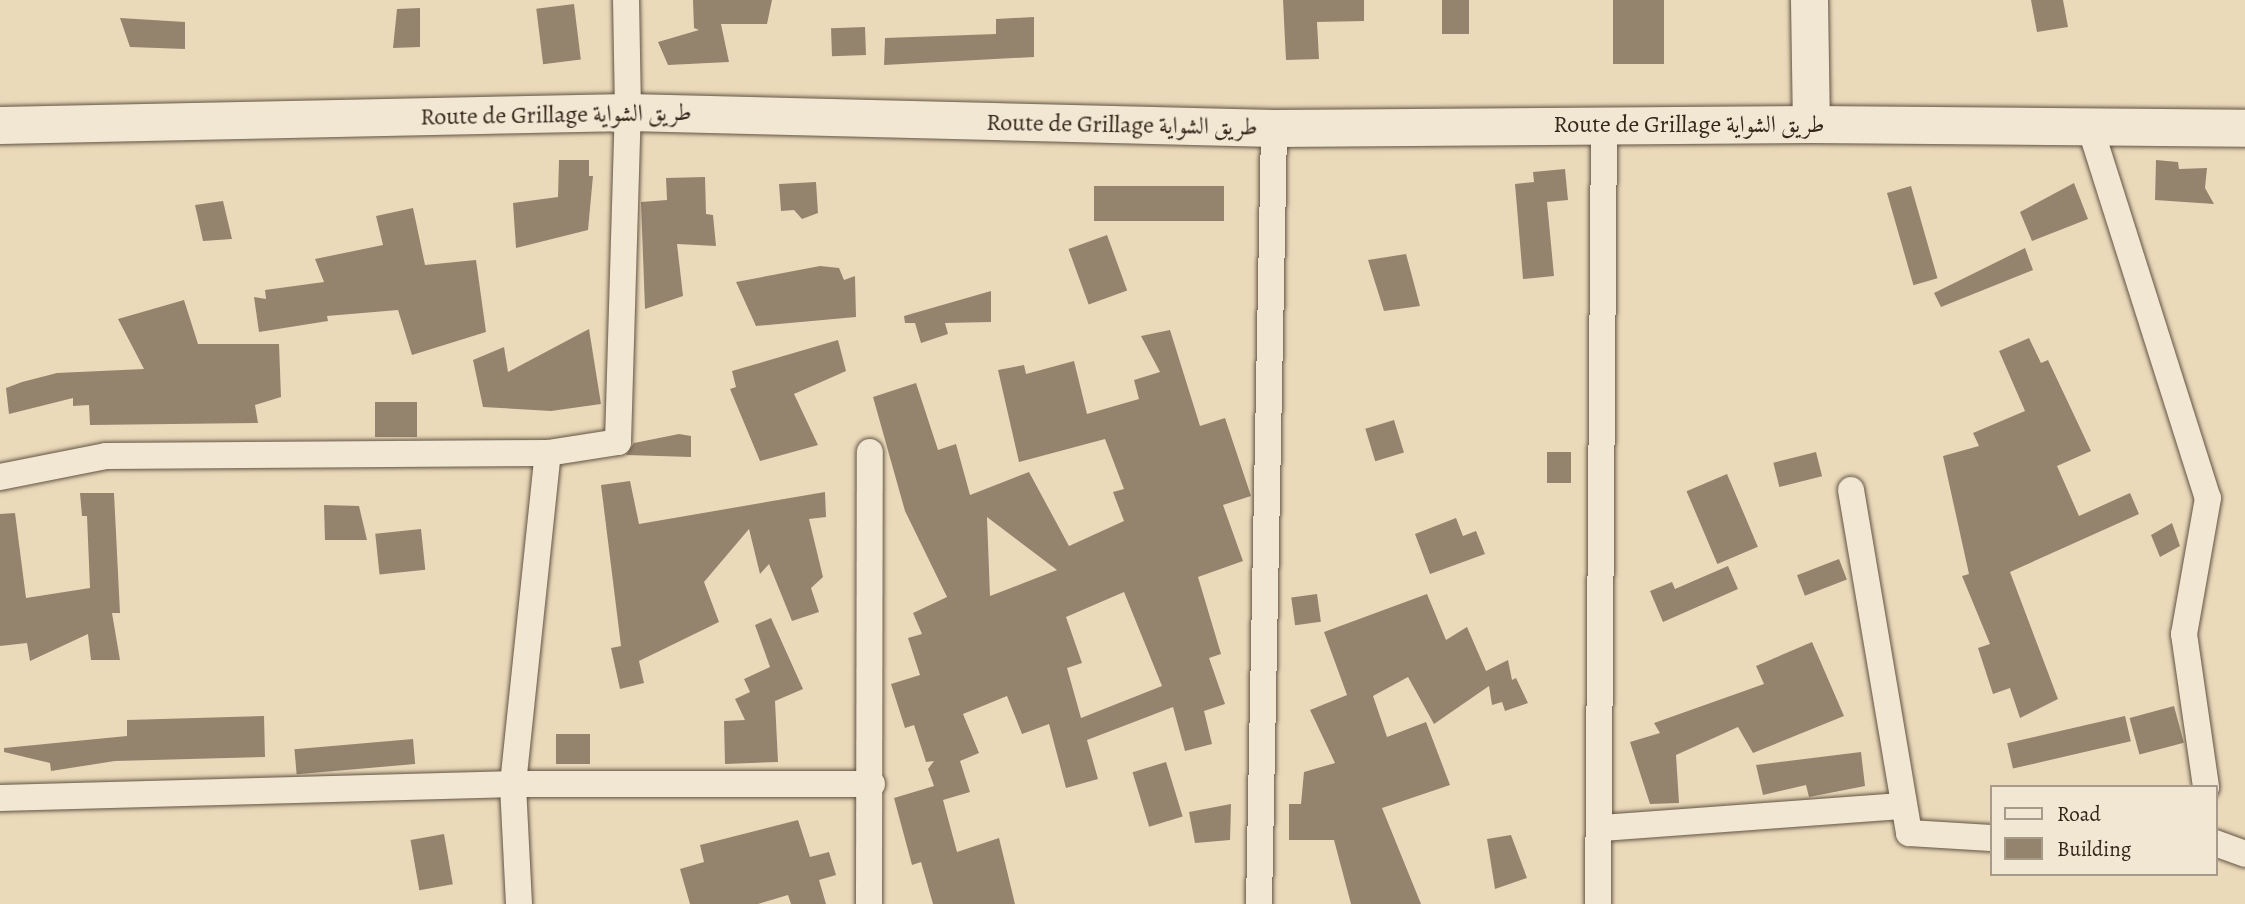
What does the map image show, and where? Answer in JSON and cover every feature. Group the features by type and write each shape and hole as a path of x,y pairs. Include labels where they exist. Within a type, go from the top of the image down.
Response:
{"street":[{"path":"0,477 106,456 548,453 618,442 628,112 626,0"},
{"path":"1809,0 1811,124"},
{"name":"Route de Grillage طريق الشواية","path":"0,125 628,112 1274,128 1604,124 2245,128"},
{"path":"1598,904 1602,828 1604,124"},
{"path":"2090,127 2208,498 2184,634 2206,785"},
{"path":"1259,904 1274,128"},
{"path":"869,904 872,784 870,452"},
{"path":"519,904 513,784 548,453"},
{"path":"1851,490 1901,807 1909,833 1990,838"},
{"path":"0,798 513,784 872,784"},
{"path":"1602,828 1901,807"},
{"path":"2217,844 2245,854"}],"building":[{"path":"693,0 772,0 767,24 721,24 729,62 668,65 658,42 699,30 694,28"},
{"path":"1283,0 1364,0 1364,21 1317,22 1319,59 1286,60"},
{"path":"1442,0 1469,0 1469,34 1442,34"},
{"path":"1613,0 1664,0 1664,64 1613,64"},
{"path":"2031,0 2063,0 2068,27 2037,32"},
{"path":"574,4 581,60 543,64 536,9"},
{"path":"420,8 420,47 393,48 397,9"},
{"path":"1034,17 1034,57 884,65 885,38 996,34 996,19"},
{"path":"120,18 185,22 185,49 130,47"},
{"path":"865,27 866,55 832,56 831,28"},
{"path":"559,160 589,160 589,176 593,176 588,230 516,248 513,203 558,197"},
{"path":"2156,160 2178,162 2179,169 2207,168 2205,188 2214,204 2155,200"},
{"path":"1565,169 1568,200 1547,202 1554,276 1523,279 1515,184 1534,182 1533,172"},
{"path":"705,177 706,214 713,215 716,246 677,244 683,296 645,309 641,202 667,200 666,178"},
{"path":"816,182 818,213 802,219 794,210 781,211 779,184"},
{"path":"2074,183 2088,219 2032,241 2020,212"},
{"path":"1094,186 1224,186 1224,221 1094,221"},
{"path":"1911,186 1937,278 1913,285 1887,193"},
{"path":"223,201 232,239 203,241 195,205"},
{"path":"413,208 425,265 476,260 486,332 412,355 398,310 327,316 328,321 259,332 254,297 266,299 265,290 324,282 315,259 383,245 376,216"},
{"path":"1107,235 1127,290 1089,304 1068,249"},
{"path":"2025,248 2033,270 1941,307 1934,293"},
{"path":"1406,254 1420,306 1384,311 1368,260"},
{"path":"820,266 839,268 844,280 855,276 856,317 756,326 736,282"},
{"path":"991,291 991,322 945,323 948,334 921,343 915,323 905,323 904,316"},
{"path":"184,300 198,344 279,344 281,397 255,405 258,423 90,425 89,405 73,406 73,398 9,414 6,388 22,382 57,373 144,369 118,319"},
{"path":"589,329 601,404 551,411 483,407 473,360 504,347 508,372"},
{"path":"1170,330 1200,426 1225,418 1251,496 1223,505 1243,561 1198,577 1221,654 1209,658 1225,704 1204,711 1212,744 1185,751 1173,707 1087,740 1098,779 1066,788 1049,724 1022,734 1007,696 963,714 979,753 960,761 970,792 943,800 957,852 999,838 1015,904 933,904 921,862 912,865 894,798 934,786 928,769 934,761 926,762 914,725 905,728 891,684 920,675 908,638 922,634 913,613 947,597 905,511 873,397 916,383 938,450 956,444 970,495 1029,472 1069,546 1124,521 1113,492 1124,489 1105,439 1019,462 998,370 1024,365 1026,374 1074,361 1087,414 1139,399 1134,380 1160,372 1141,336","holes":["987,517 1057,570 990,596","1124,592 1162,686 1081,718 1067,668 1082,663 1066,617"]},
{"path":"2029,338 2041,363 2048,360 2091,451 2057,466 2079,516 2130,493 2139,514 2010,572 2058,699 2020,718 2010,688 1993,694 1978,648 1990,644 1962,576 1969,574 1943,456 1979,446 1973,433 2025,411 1999,351"},
{"path":"838,340 846,371 794,394 818,445 760,461 730,389 736,387 732,371"},
{"path":"375,402 417,402 417,437 375,437"},
{"path":"1394,420 1404,453 1375,461 1365,429"},
{"path":"679,434 691,436 691,457 626,455 634,443"},
{"path":"1547,452 1571,452 1571,483 1547,483"},
{"path":"1816,452 1822,476 1779,487 1773,463"},
{"path":"1727,474 1758,547 1717,564 1686,491"},
{"path":"630,481 639,524 825,492 826,517 809,519 823,577 811,588 819,612 792,621 769,564 760,574 749,529 704,582 719,622 639,661 644,683 620,689 611,648 621,646 601,485"},
{"path":"80,493 114,493 120,613 112,613 120,660 91,660 88,634 30,661 27,643 0,646 0,514 15,513 26,598 90,588 87,516 82,516"},
{"path":"324,505 359,506 367,540 325,540"},
{"path":"1456,518 1463,536 1476,531 1485,554 1430,574 1415,534"},
{"path":"2172,523 2180,546 2160,557 2151,535"},
{"path":"421,529 425,570 380,575 375,534"},
{"path":"1839,559 1847,580 1805,596 1797,575"},
{"path":"1728,566 1738,589 1663,622 1650,591 1672,582 1675,589"},
{"path":"1317,594 1321,622 1295,625 1291,598"},
{"path":"1427,594 1446,640 1467,627 1486,671 1508,660 1512,680 1516,678 1528,703 1505,711 1502,702 1492,705 1489,686 1434,724 1408,677 1373,696 1387,737 1426,722 1450,785 1382,808 1421,904 1351,904 1334,840 1289,840 1289,804 1301,804 1304,772 1335,763 1310,710 1347,695 1324,632"},
{"path":"771,618 803,689 775,701 778,762 725,764 724,721 745,720 735,699 750,692 744,679 770,667 755,625"},
{"path":"1812,642 1844,716 1753,753 1738,727 1676,755 1679,803 1650,804 1630,742 1660,733 1654,723 1764,684 1756,666"},
{"path":"2174,706 2184,743 2139,755 2130,718"},
{"path":"264,716 265,757 115,761 51,771 50,763 4,752 4,748 127,736 127,720"},
{"path":"2125,716 2131,741 2013,769 2007,743"},
{"path":"556,734 590,734 590,764 556,764"},
{"path":"413,739 415,764 297,774 294,749"},
{"path":"1861,752 1865,786 1809,797 1806,785 1763,795 1756,765"},
{"path":"1166,762 1183,817 1149,827 1133,772"},
{"path":"1231,804 1230,840 1195,843 1189,812"},
{"path":"798,820 810,857 829,852 836,875 819,880 826,904 791,904 788,895 758,904 690,904 680,869 704,862 700,845"},
{"path":"444,834 453,884 419,890 411,840"},
{"path":"1511,835 1527,878 1495,889 1487,839"}]}
